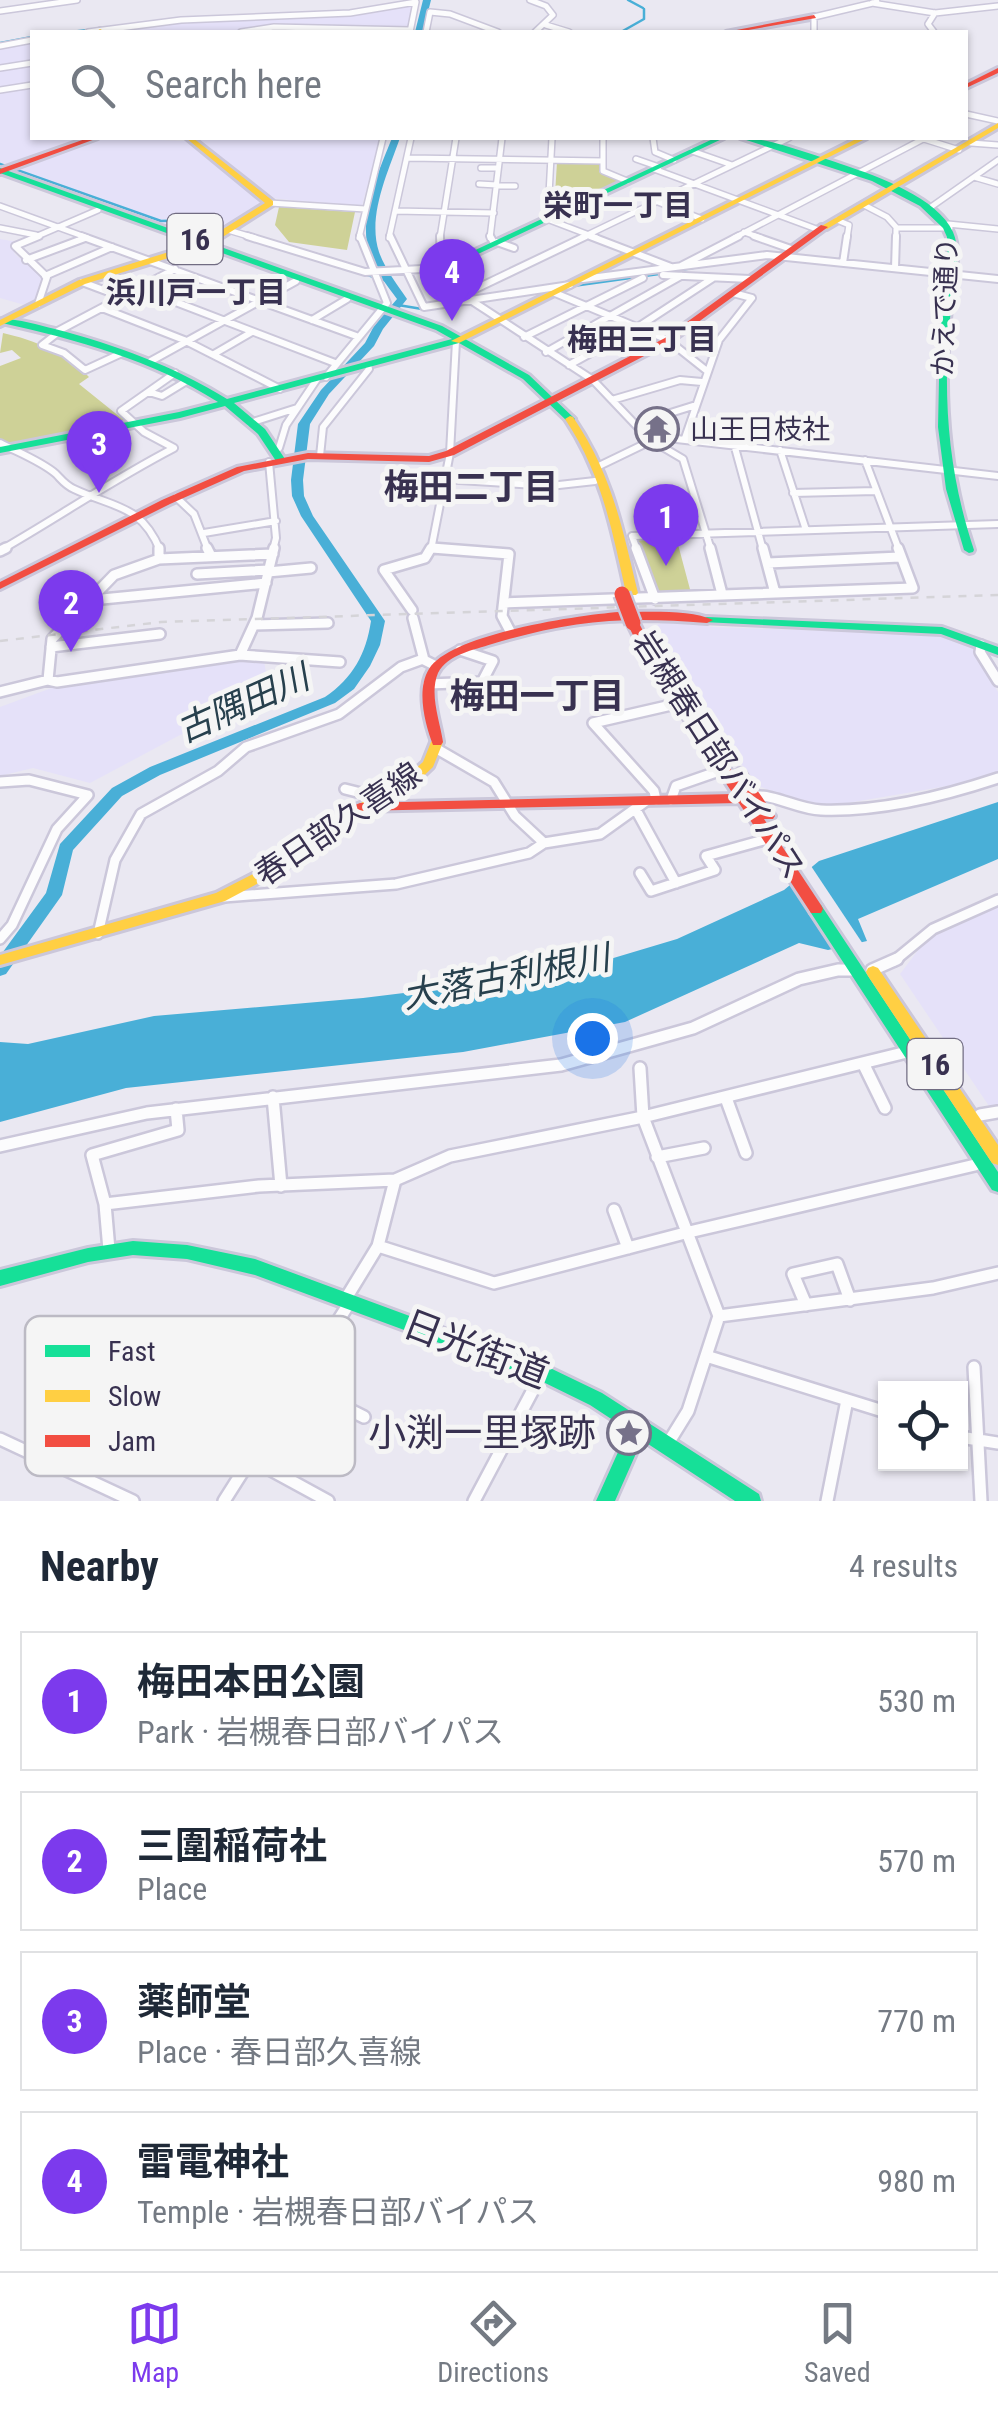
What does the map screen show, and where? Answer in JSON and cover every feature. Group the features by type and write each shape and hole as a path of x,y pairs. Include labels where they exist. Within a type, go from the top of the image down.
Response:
{"main road":[{"path":"750,30 814,24"},
{"path":"968,85 998,70"},
{"path":"0,586 176,498 278,457 418,460 450,453 668,340 785,252 998,123"},
{"path":"0,172 88,140"},
{"path":"2,321 82,282 204,244 270,202 192,140"},
{"path":"443,267 716,140"},
{"name":"かえで通り","path":"750,140 892,188 931,208 949,226 950,274 941,399 945,470 948,498 969,550"},
{"path":"3,447 228,404 327,373 459,339 859,140"},
{"name":"岩槻春日部バイパス","path":"0,172 385,309"},
{"name":"岩槻春日部バイパス","path":"0,172 407,317 459,339 548,401 597,474 627,594 680,703 724,769 749,797 771,838 796,867"},
{"path":"2,321 59,331 151,362 228,404 250,422 278,457"},
{"path":"428,684 430,662 566,618 656,615 751,626 942,630 998,651"},
{"name":"岩槻春日部バイパス","path":"638,623 918,1050 998,1158"},
{"name":"春日部久喜線","path":"0,960 220,897 289,860 360,808 416,778 430,764 436,749 428,684"},
{"path":"360,808 652,803 749,797"},
{"name":"岩槻春日部バイパス","path":"918,1050 955,1122 998,1184"},
{"name":"16","path":"918,1050 980,1115 998,1140"},
{"name":"16","path":"955,1122 998,1201"},
{"name":"日光街道","path":"0,1278 109,1250 161,1248 216,1257 285,1276 542,1372 639,1426 752,1501"},
{"path":"605,1501 639,1426"}],"street":[{"path":"0,11 76,0"},
{"path":"530,0 552,11 552,18 538,30"},
{"path":"814,24 885,0"},
{"path":"110,30 181,20 350,13 416,2 410,30"},
{"path":"840,2 854,8"},
{"path":"872,4 936,12 998,6"},
{"path":"426,30 430,12 450,14 493,30"},
{"path":"932,30 928,24 936,12"},
{"path":"273,17 275,30"},
{"path":"546,25 562,30"},
{"path":"0,46 30,40"},
{"path":"0,68 30,63"},
{"path":"0,89 30,85"},
{"path":"968,115 998,123"},
{"path":"240,655 254,625 273,554 278,457 297,408 385,309 359,240 382,140"},
{"path":"411,140 390,238 424,307 467,297 569,286 785,252"},
{"path":"456,140 439,243 441,264 467,297 593,380 649,438 683,459 708,534 722,594"},
{"path":"502,140 490,239 514,248"},
{"path":"552,140 550,217 679,270 750,280"},
{"path":"603,140 604,173 628,181"},
{"path":"654,140 662,165"},
{"path":"467,297 784,140"},
{"path":"546,352 612,316 744,232 918,140"},
{"path":"933,140 965,146 998,145"},
{"path":"692,151 732,166"},
{"path":"407,158 602,161"},
{"path":"636,158 662,165 694,184 820,230"},
{"path":"931,208 998,161"},
{"path":"481,168 498,168"},
{"path":"974,177 998,184"},
{"path":"479,184 515,186"},
{"path":"270,202 365,209"},
{"path":"657,202 702,219"},
{"path":"864,205 887,216 896,228 894,268"},
{"path":"0,206 358,337"},
{"path":"45,276 16,246 98,210"},
{"path":"395,211 494,213"},
{"path":"837,220 849,226 842,263"},
{"path":"0,228 38,235"},
{"path":"896,228 998,229"},
{"path":"228,230 374,273 443,267"},
{"path":"744,232 785,252 842,263 998,279"},
{"path":"26,260 86,237"},
{"path":"45,276 112,246"},
{"path":"122,353 85,370 64,353 42,345 59,331 175,269"},
{"path":"524,337 640,278 679,270"},
{"path":"38,304 45,276"},
{"path":"568,365 638,327 716,277"},
{"path":"151,362 296,280"},
{"path":"82,282 122,297"},
{"path":"569,286 586,306 668,340 707,371"},
{"path":"139,288 252,332 327,373"},
{"path":"685,438 719,340 752,298 733,293"},
{"path":"312,320 348,299"},
{"path":"102,308 188,342 280,390"},
{"path":"214,354 252,332"},
{"path":"98,934 115,860 141,814 218,771 230,756 339,714 400,667 430,662 412,614 384,570 393,563 423,560 432,548 450,453 459,339"},
{"path":"320,456 322,427 369,369 365,366"},
{"path":"149,392 162,396 180,377"},
{"path":"0,552 94,495 101,486 174,448 125,416 122,407 180,377"},
{"path":"612,400 680,380 702,382"},
{"path":"635,424 696,405"},
{"path":"250,422 297,408"},
{"path":"444,478 550,486 597,474 649,438 685,438 998,476"},
{"path":"734,444 775,593"},
{"path":"3,447 55,473 59,481 113,500 138,516 158,539 160,559"},
{"path":"780,450 806,530"},
{"path":"504,603 913,588 865,460"},
{"path":"793,494 876,491"},
{"path":"176,498 194,514 210,554"},
{"path":"204,534 276,521"},
{"path":"655,599 632,536 998,524"},
{"path":"432,548 509,554 502,616 510,633"},
{"path":"48,680 51,647 60,629 114,575 160,559 273,554"},
{"path":"768,563 900,557"},
{"path":"92,600 310,568"},
{"path":"197,574 268,575"},
{"path":"254,625 328,623"},
{"path":"51,647 160,634"},
{"path":"981,644 980,652 997,677"},
{"path":"428,684 482,682 493,661 460,650"},
{"path":"0,690 240,655 340,662"},
{"path":"676,883 652,803 654,791 593,723 680,703"},
{"path":"436,749 494,782 523,825 544,842"},
{"path":"220,897 396,884 528,854 544,842 590,839 612,829 676,786 724,769"},
{"path":"749,797 831,810 998,778"},
{"path":"0,782 29,780 88,795 58,829 12,926 0,939"},
{"path":"346,789 380,798"},
{"path":"640,872 651,891 715,870 706,856 771,838"},
{"path":"0,1146 77,1123 274,1097 471,1078 585,1060 708,1022 808,979 840,970 887,968 920,935 998,900"},
{"path":"105,1204 281,1186 395,1180 450,1156 643,1117 918,1050"},
{"path":"863,1063 885,1108"},
{"path":"640,1068 643,1117 719,1316 688,1411 667,1445"},
{"path":"274,1097 281,1186"},
{"path":"726,1098 746,1152"},
{"path":"109,1250 105,1204 92,1155 178,1130 176,1110"},
{"path":"980,1115 998,1112"},
{"path":"658,1157 704,1148"},
{"path":"378,1246 494,1283 685,1233 975,1165"},
{"path":"338,1316 378,1246 395,1180"},
{"path":"614,1210 628,1248"},
{"path":"806,1305 794,1274 837,1264 850,1300"},
{"path":"719,1316 933,1288 998,1273"},
{"path":"706,1356 878,1410"},
{"path":"974,1367 981,1501"},
{"path":"474,1501 542,1372"},
{"path":"827,1501 847,1400"},
{"path":"355,1413 364,1418"},
{"path":"968,1438 998,1443"},
{"path":"0,1439 25,1452"},
{"path":"91,1476 134,1501"},
{"path":"229,1499 242,1476"},
{"path":"289,1476 328,1501"}],"shaded area":[{"path":"415,1 408,30 92,30 181,20 337,12"},
{"path":"30,38 30,83 0,87 0,44"},
{"path":"30,86 30,140 77,140 8,165 0,162 0,92"},
{"path":"98,140 188,141 263,202 207,240 15,168"},
{"path":"199,140 379,140 362,206 270,198"},
{"path":"0,239 17,242 11,244 15,254 42,277 36,302 28,306 0,298"},
{"path":"669,620 714,627 946,635 972,647 998,692 998,773 983,780 830,806 810,806 756,785 678,672 652,627"},
{"path":"240,658 264,661 272,707 180,735 90,783 33,768 0,776 0,707 57,686"},
{"path":"998,904 998,1108 991,1109 900,974 928,937"}],"green space":[{"path":"557,162 599,162 599,172 623,182 554,211"},
{"path":"279,207 355,212 347,250 289,242 275,225"},
{"path":"3,333 38,344 71,361 89,377 79,384 125,421 6,444 0,441 0,366 21,358 12,350 0,353"},
{"path":"676,537 691,593 658,594 638,539"}],"water":[{"path":"998,802 998,859 858,919 867,941 828,950 799,943 625,1022 463,1052 126,1088 0,1122 0,1042 28,1044 154,1016 363,998 560,974 677,939 784,890 819,861"}],"pier":[{"path":"809,863 865,947 838,952 790,879"}],"waterway":[{"name":"古隅田川","path":"420,30 427,0"},
{"path":"628,0 643,8"},
{"path":"625,30 644,19 644,9"},
{"path":"0,43 30,37"},
{"name":"古隅田川","path":"0,969 54,895 66,848 117,792 155,771 330,700 357,676 369,656 378,621 307,516 298,496 297,480 304,424 325,392 370,344 402,299 376,258 371,232 378,190 395,140"},
{"path":"0,164 161,221 196,220 223,229"},
{"path":"667,272 699,267"},
{"path":"364,274 391,282"},
{"path":"573,286 659,274"},
{"path":"398,305 422,309"}],"railway":[{"path":"0,641 161,622 998,595"}],"traffic: fast":[{"path":"441,268 716,140"},
{"path":"751,140 875,179 922,204 947,228 953,258 944,333 943,427 951,489 969,550"},
{"path":"0,170 439,328 526,377 570,419"},
{"path":"5,321 117,350 198,385 261,431 280,459"},
{"path":"0,450 180,415 456,341"},
{"path":"707,620 942,631 998,651"},
{"path":"816,909 998,1185"},
{"path":"0,1278 88,1255 133,1248 187,1252 255,1267 542,1373 596,1399 752,1501"},
{"path":"605,1501 639,1426"}],"traffic: slow":[{"path":"824,227 998,125"},
{"path":"0,323 82,282 207,243 270,203 191,140"},
{"path":"456,341 859,140"},
{"path":"570,419 603,481 632,593"},
{"path":"0,960 220,897 289,861 344,818 408,783 429,764 437,742"},
{"path":"873,972 998,1158"}],"traffic: jam":[{"path":"740,30 814,17"},
{"path":"968,85 998,70"},
{"path":"0,172 88,140"},
{"path":"552,399 668,340 824,227"},
{"path":"0,586 166,502 241,469 308,456 429,459 450,453 552,399"},
{"path":"622,594 633,623"},
{"path":"437,742 429,684 436,667 458,651 568,621 619,616 707,620"},
{"path":"633,623 651,659 816,909"},
{"path":"739,773 768,816"},
{"path":"360,808 744,798"}],"place":[{"name":"雷電神社","path":"452,321"},
{"name":"山王日枝社","path":"657,429"},
{"name":"薬師堂","path":"99,493"},
{"name":"梅田本田公園","path":"666,566"},
{"name":"三圍稲荷社","path":"71,652"},
{"name":"小渕一里塚跡","path":"629,1433"}],"district":[{"name":"栄町一丁目","path":"618,205"},
{"name":"浜川戸一丁目","path":"196,292"},
{"name":"梅田三丁目","path":"642,339"},
{"name":"梅田二丁目","path":"471,487"},
{"name":"梅田一丁目","path":"537,696"}],"water label":[{"name":"大落古利根川","path":"506,977"}]}
